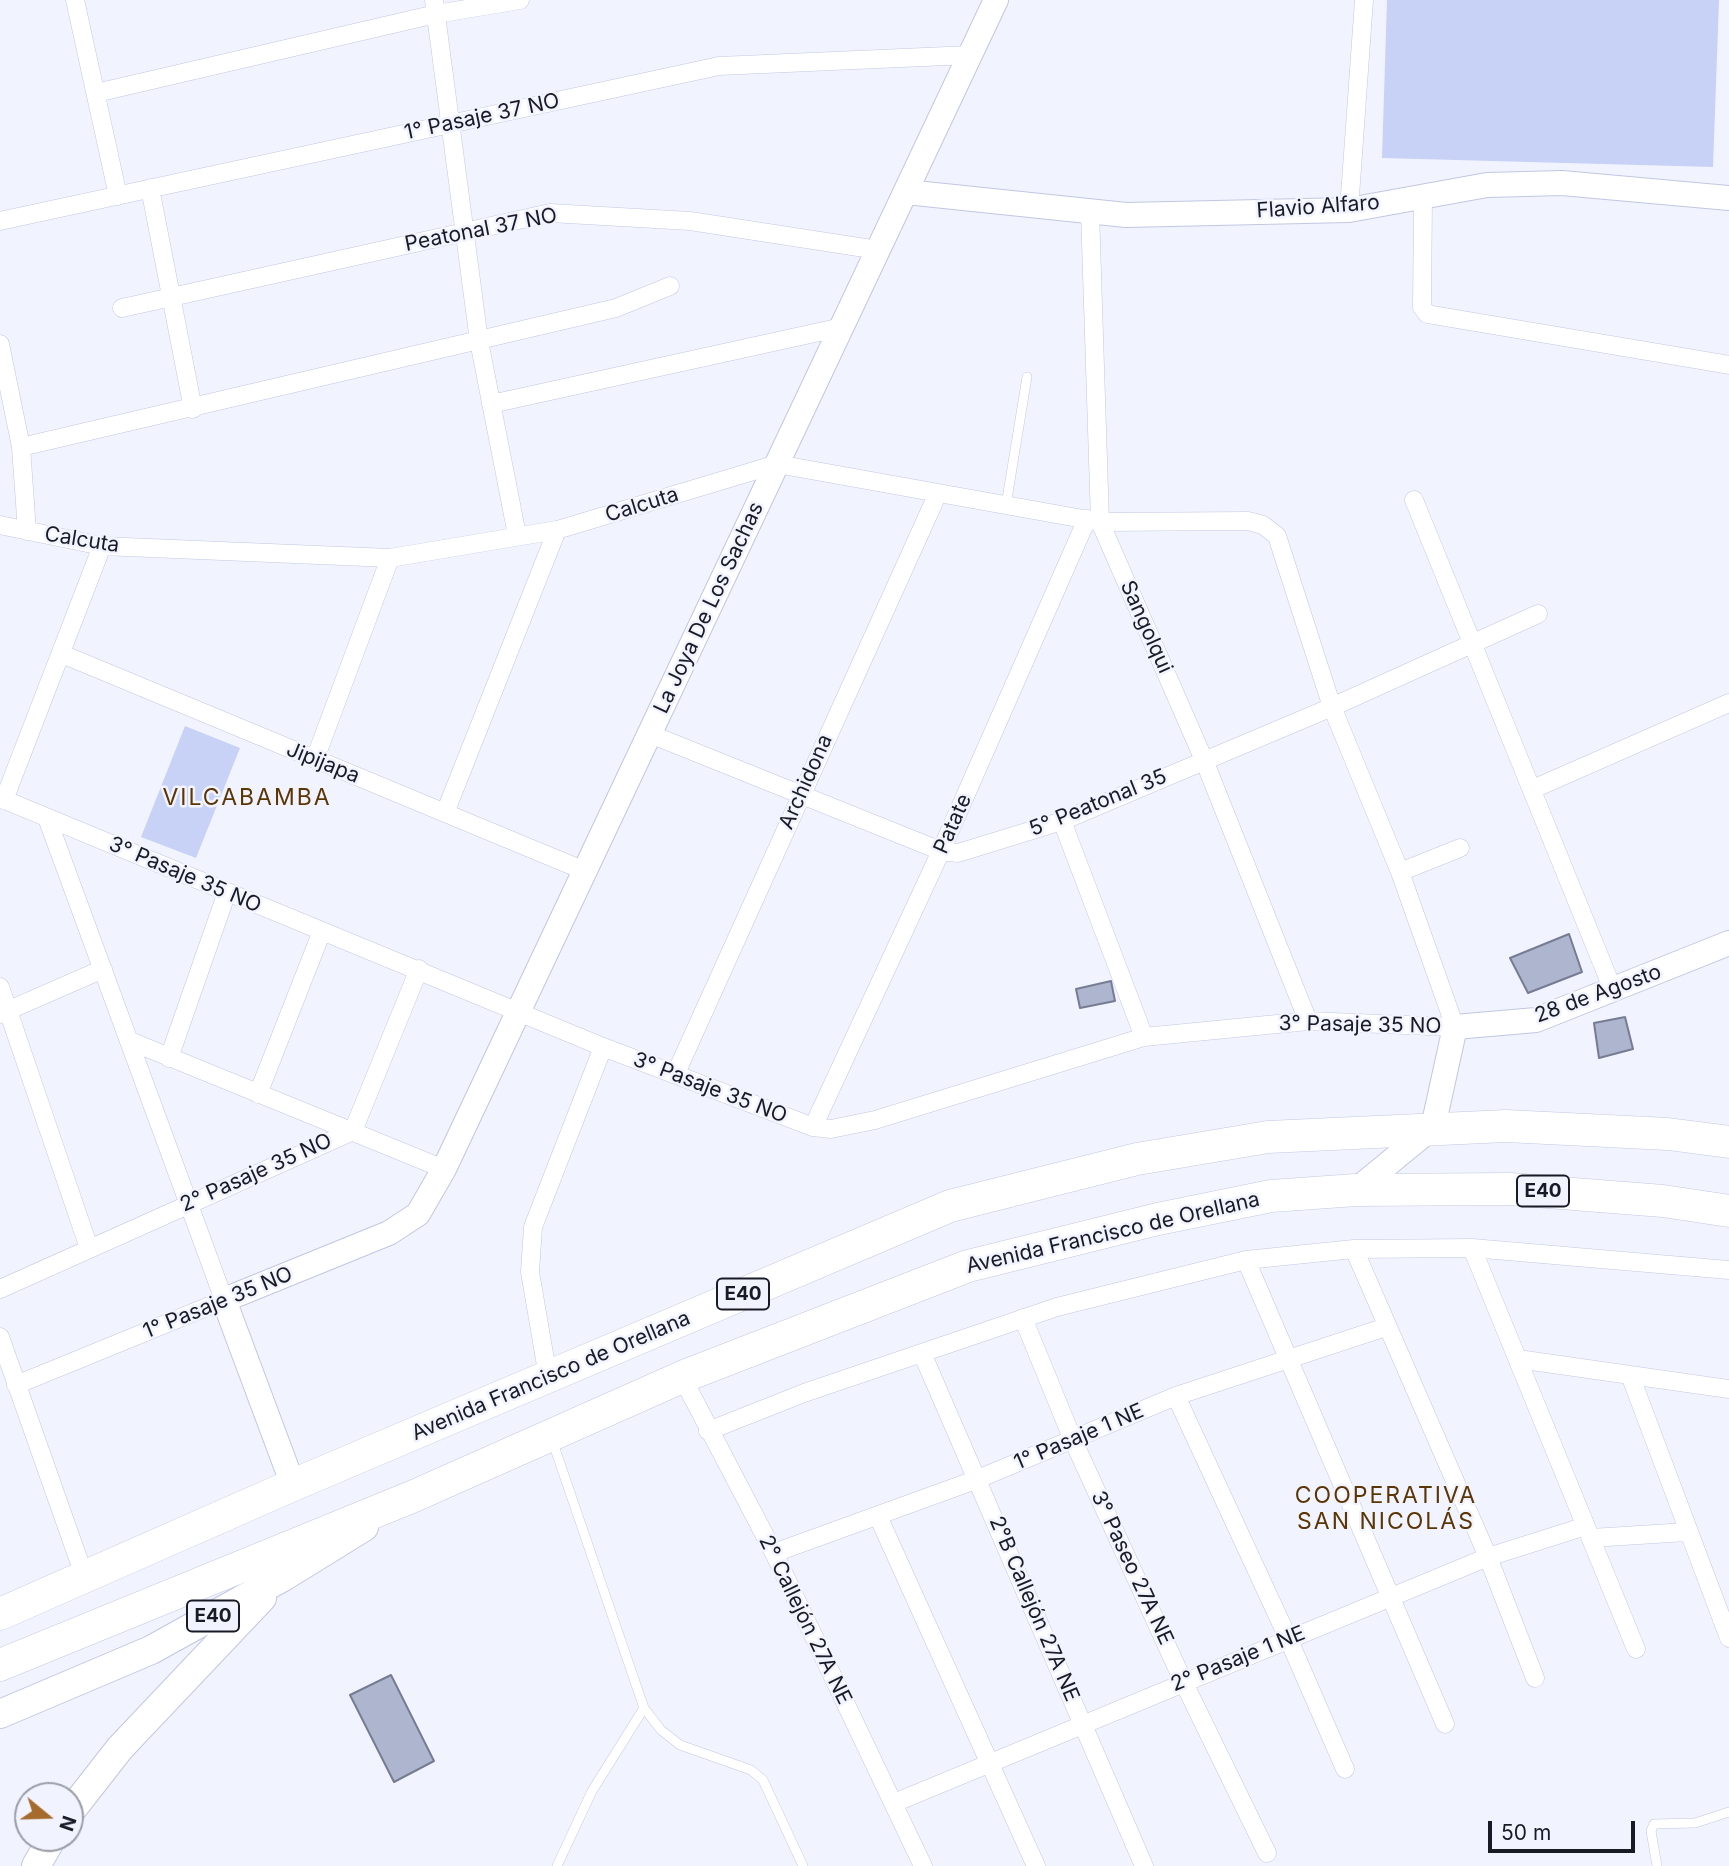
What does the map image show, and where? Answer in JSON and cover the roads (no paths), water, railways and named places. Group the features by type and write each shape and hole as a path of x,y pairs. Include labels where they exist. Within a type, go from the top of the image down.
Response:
{"highway":[{"name":"Avenida Francisco de Orellana","path":"0,1614 293,1485 950,1206 1137,1158 1255,1139 1433,1127 1506,1126 1655,1133 1729,1142"},
{"name":"Avenida Francisco de Orellana","path":"0,1665 414,1496 682,1377 968,1266 1158,1219 1270,1196 1356,1191 1510,1189 1663,1201 1729,1211"}],"main road":[{"name":"Avenida Francisco de Orellana","path":"0,1714 151,1650 283,1577 414,1496"},
{"path":"84,1794 120,1748 283,1577"},
{"name":"Avenida Francisco de Orellana","path":"0,1598 85,1578"}],"street":[{"path":"75,0 118,196"},
{"path":"96,93 435,7 520,0"},
{"name":"La Joya De Los Sachas","path":"418,1214 444,1170 996,0"},
{"path":"1349,210 1364,0"},
{"path":"435,7 479,341 517,535"},
{"name":"1° Pasaje 37 NO","path":"0,221 719,66 970,55"},
{"name":"Flavio Alfaro","path":"905,192 1126,215 1349,210 1487,185 1562,184 1729,198"},
{"path":"150,188 192,409"},
{"path":"1423,197 1422,307 1427,314 1729,365"},
{"name":"Sangolqui","path":"1090,211 1093,520 1204,760 1308,1021"},
{"name":"Peatonal 37 NO","path":"122,308 550,213 690,222 878,250"},
{"path":"21,447 616,308 670,286"},
{"path":"491,404 842,327"},
{"path":"0,344 21,447 27,531"},
{"name":"Calcuta","path":"0,525 103,546 390,558 557,530 777,464 1093,520 1248,521 1263,525 1277,536 1332,707"},
{"name":"Archidona","path":"676,1073 938,493"},
{"path":"1414,500 1475,644 1613,990"},
{"name":"Patate","path":"813,1127 1093,520"},
{"path":"444,813 557,530"},
{"path":"2,799 103,546"},
{"path":"315,759 390,558"},
{"name":"5° Peatonal 35","path":"650,734 801,792 941,851 958,853 1062,821 1332,707 1538,614"},
{"name":"Jipijapa","path":"62,654 585,871"},
{"path":"1533,789 1729,703"},
{"path":"1332,707 1399,872 1455,1027 1433,1127 1356,1191"},
{"name":"3° Pasaje 35 NO","path":"2,799 518,1013 813,1127 831,1129 875,1120 1144,1037 1308,1021 1455,1027"},
{"path":"47,818 293,1485"},
{"path":"1062,821 1144,1037"},
{"path":"1399,872 1460,848"},
{"path":"169,1058 227,892"},
{"path":"258,1094 322,931"},
{"name":"28 de Agosto","path":"1455,1027 1536,1020 1729,943"},
{"path":"4,1013 103,969"},
{"name":"2° Pasaje 35 NO","path":"0,1289 353,1131 419,970"},
{"path":"0,987 4,1013 89,1248"},
{"path":"130,1041 444,1170"},
{"path":"548,1377 530,1272 533,1227 603,1047"},
{"name":"1° Pasaje 35 NO","path":"16,1385 389,1233 418,1214"},
{"path":"1472,1248 1636,1649"},
{"path":"708,1431 804,1393 1023,1318 1245,1260 1354,1249 1472,1248 1729,1270"},
{"path":"1354,1249 1488,1557 1535,1678"},
{"path":"1245,1260 1445,1724"},
{"name":"3° Paseo 27A NE","path":"1023,1318 1073,1440 1183,1681 1267,1853"},
{"name":"1° Pasaje 1 NE","path":"774,1553 978,1479 1175,1395 1386,1327"},
{"path":"0,1337 85,1578"},
{"name":"2°B Callejón 27A NE","path":"922,1353 1144,1866"},
{"path":"1518,1359 1729,1389"},
{"path":"1630,1376 1729,1638"},
{"name":"2° Callejón 27A NE","path":"682,1377 774,1553 923,1866"},
{"path":"1175,1395 1288,1638 1345,1769"},
{"path":"878,1516 1036,1866"},
{"name":"2° Pasaje 1 NE","path":"894,1803 987,1762 1488,1557 1589,1532 1688,1532"}],"lane":[{"path":"1006,505 1027,377"},
{"path":"550,1435 644,1708 661,1730 680,1745 751,1770 763,1780 803,1866"},
{"path":"557,1866 592,1791 644,1708"},
{"path":"1657,1866 1651,1831 1654,1824 1695,1823 1729,1812"}],"district":[{"name":"VILCABAMBA","path":"247,798"},
{"name":"COOPERATIVA SAN NICOLÁS","path":"1386,1509"}]}
